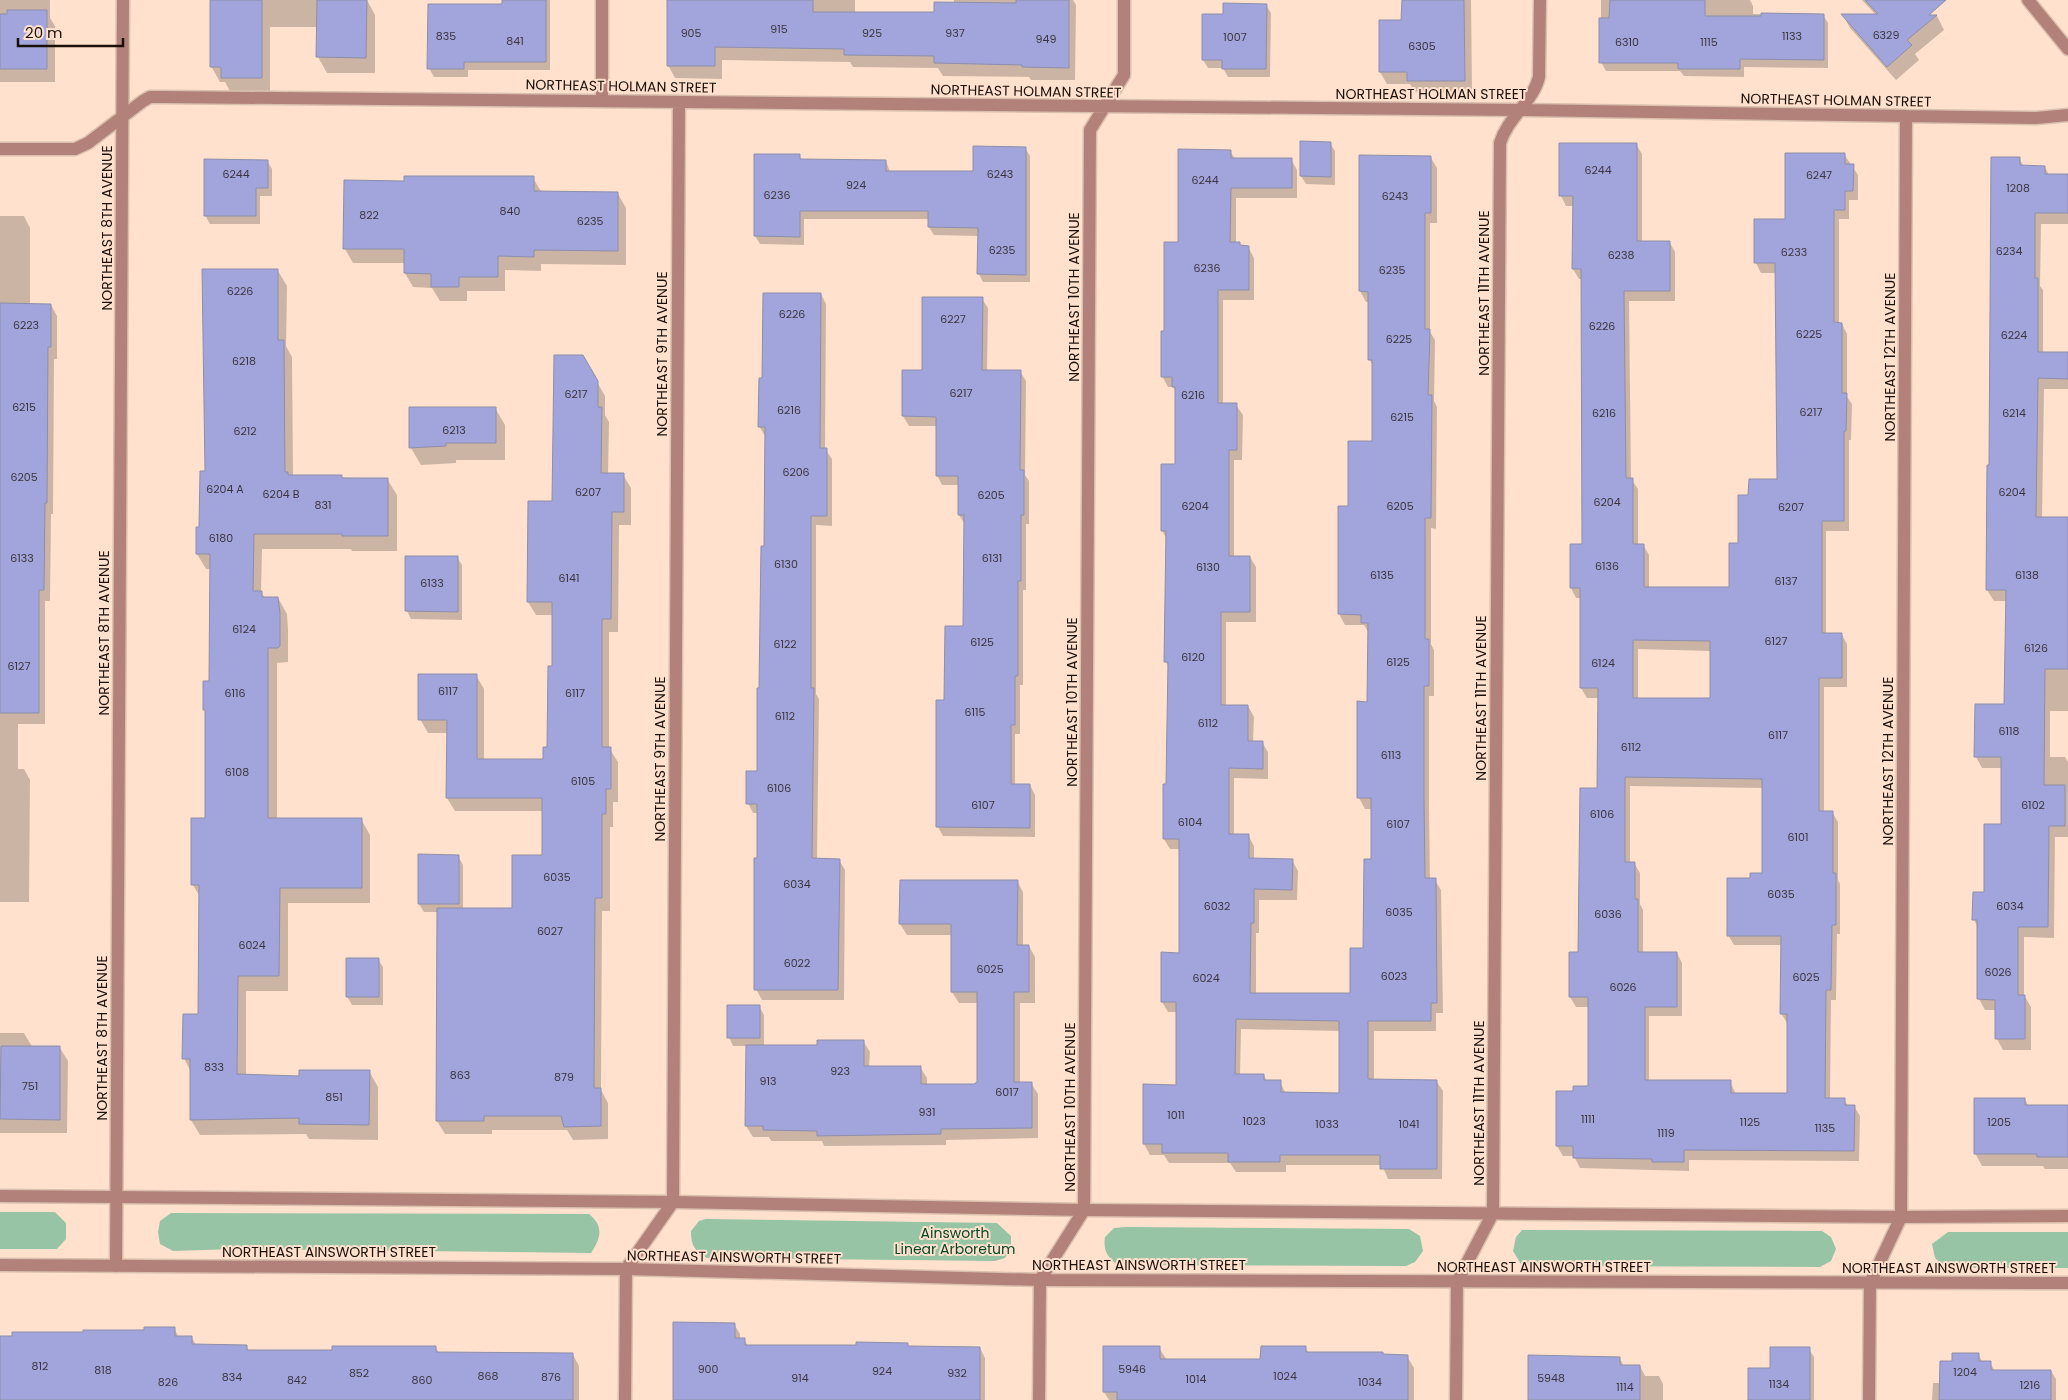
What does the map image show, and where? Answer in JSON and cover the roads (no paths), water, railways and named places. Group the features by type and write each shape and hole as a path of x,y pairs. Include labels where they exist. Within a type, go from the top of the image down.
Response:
{"street":[{"name":"NORTHEAST 8TH AVENUE","path":"116,1266 123,0"},
{"path":"602,0 602,101"},
{"name":"NORTHEAST 10TH AVENUE","path":"1040,1280 1084,1210 1090,130 1124,75 1124,0"},
{"name":"NORTHEAST 11TH AVENUE","path":"1456,1400 1457,1282 1493,1213 1500,143 1504,129 1536,88 1539,77 1540,0"},
{"path":"2028,0 2068,49"},
{"name":"NORTHEAST HOLMAN STREET","path":"0,149 76,149 88,143 150,97 1518,110 2036,118 2054,118 2068,114"},
{"name":"NORTHEAST 9TH AVENUE","path":"673,1202 679,102"},
{"name":"NORTHEAST 12TH AVENUE","path":"1869,1400 1870,1283 1902,1217 1906,116"},
{"path":"0,1196 673,1202 1084,1210 1902,1217 2068,1216"},
{"path":"625,1400 626,1269 673,1202"},
{"name":"NORTHEAST AINSWORTH STREET","path":"0,1265 626,1269 1040,1280 2068,1283"},
{"path":"1039,1400 1040,1280"}],"park label":[{"name":"Ainsworth Linear Arboretum","path":"955,1242"}]}
